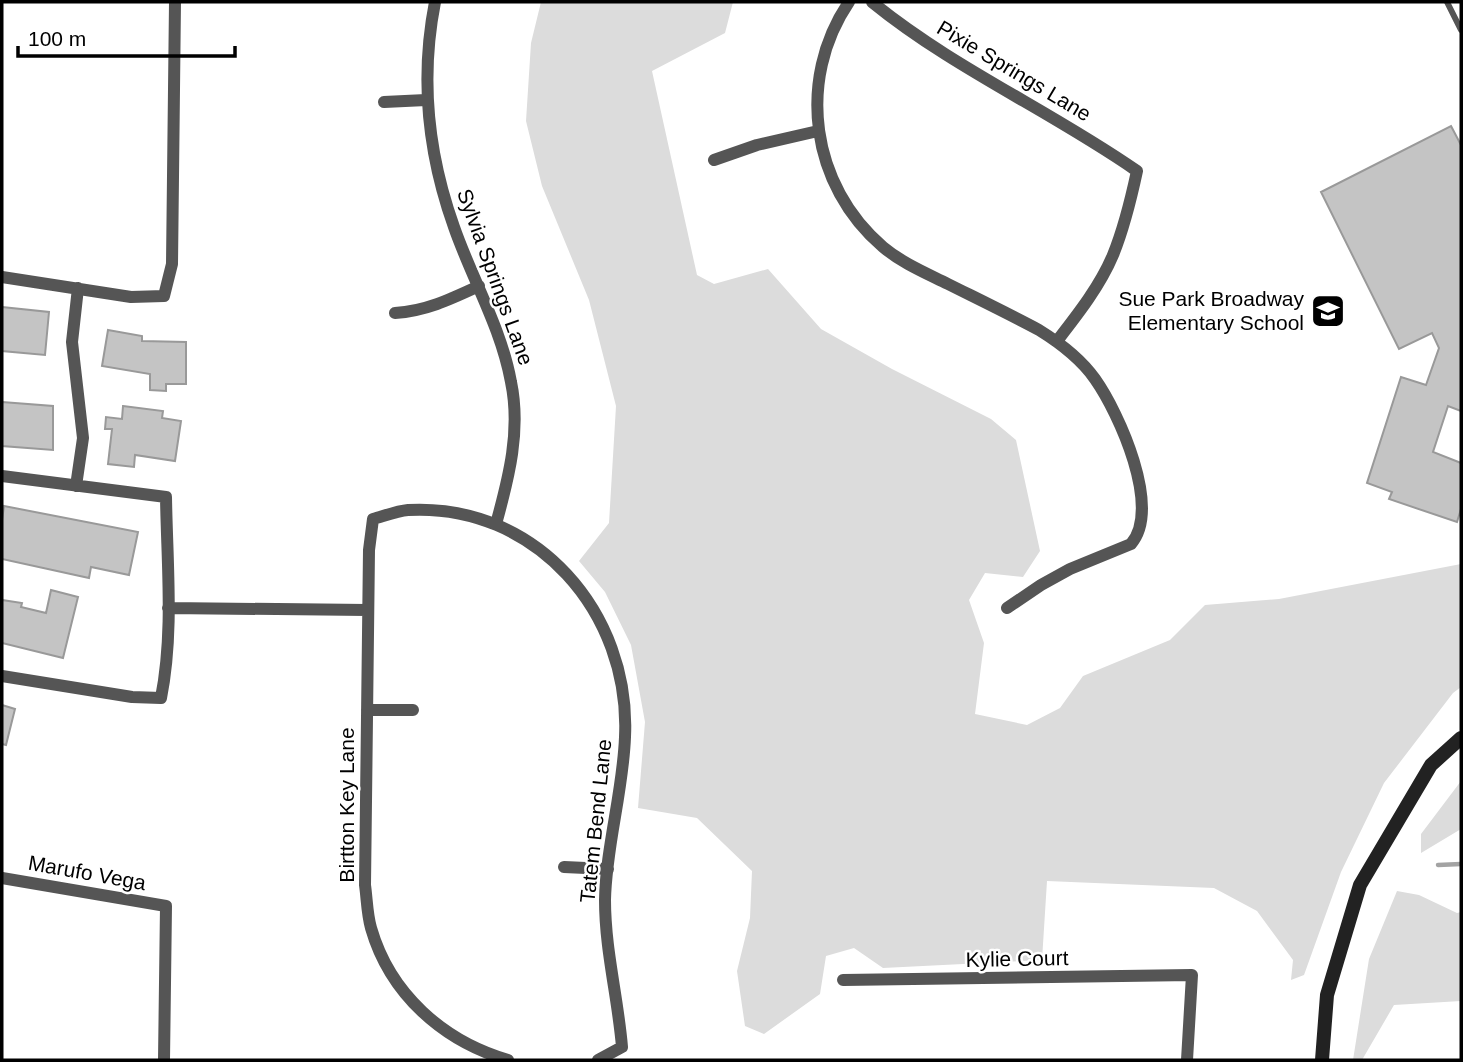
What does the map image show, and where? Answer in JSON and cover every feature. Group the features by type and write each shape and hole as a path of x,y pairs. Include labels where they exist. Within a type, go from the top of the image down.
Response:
{"street":[{"path":"2,277 131,297 164,296 172,264 175,2"},
{"name":"Sylvia Springs Lane","path":"435,2 426,100 440,180 454,228 500,341 512,383 513,461 496,523"},
{"path":"849,2 840,14 827,44 819,74 816,106 825,162 842,198 861,226 885,249 1057,341 1094,377 1115,410 1130,446 1142,514 1142,527 1138,536 1131,544 1070,569 1007,608"},
{"name":"Pixie Springs Lane","path":"872,2 928,42 1096,143 1137,171 1113,255 1094,292 1057,341"},
{"path":"384,102 426,100"},
{"path":"714,160 779,139 818,131"},
{"path":"395,313 436,306 479,286"},
{"path":"76,486 83,438 72,342 78,288"},
{"path":"2,476 166,498 168,608 166,671 161,698 132,697 2,676"},
{"name":"Tatem Bend Lane","path":"373,519 405,510 440,510 496,523 540,549 565,570 603,625 615,661 622,697 625,736 605,900 622,1047 598,1060"},
{"name":"Birtton Key Lane","path":"373,519 367,610 365,885 370,926 381,955 408,999 471,1055 508,1060"},
{"path":"168,608 367,610"},
{"path":"367,710 413,710"},
{"path":"1322,1060 1327,995 1360,885 1431,765 1461,738"},
{"path":"564,867 608,869"},
{"name":"Marufo Vega","path":"2,878 166,906 164,1060"},
{"name":"Kylie Court","path":"843,980 1192,975 1187,1060"}],"lane":[{"path":"1447,2 1461,30"}],"shaded area":[{"path":"541,2 733,2 725,33 652,71 697,275 714,284 768,269 821,329 892,369 991,419 1016,440 1040,551 1023,577 985,573 969,600 984,643 975,714 1027,725 1060,708 1083,676 1170,640 1205,605 1279,599 1461,564 1461,687 1453,693 1384,783 1341,872 1304,975 1291,980 1293,960 1257,911 1214,888 1047,881 1042,960 883,968 854,948 826,956 820,994 764,1034 745,1026 737,971 750,918 752,871 697,818 638,808 645,722 631,645 605,592 579,561 609,523 616,406 589,300 542,186 526,121 531,43"},
{"path":"1461,781 1461,829 1421,853 1421,834"},
{"path":"1397,891 1419,895 1457,913 1461,912 1461,1001 1394,1005 1362,1060 1353,1060 1369,959"}],"building":[{"path":"1451,126 1461,145 1461,411 1448,406 1433,452 1461,463 1461,509 1457,522 1389,499 1392,492 1367,483 1401,377 1426,385 1439,348 1432,333 1399,349 1321,192"},
{"path":"2,307 49,312 45,355 2,351"},
{"path":"108,330 142,336 142,341 186,342 186,384 166,384 166,391 150,390 150,374 102,366"},
{"path":"2,402 53,406 53,450 2,446"},
{"path":"123,406 163,411 162,418 181,421 175,461 135,455 134,467 108,464 112,429 105,429 106,417 122,419"},
{"path":"4,506 138,532 129,575 91,567 89,578 2,559"},
{"path":"51,590 78,597 63,658 2,643 2,600 22,603 21,607 46,613"},
{"path":"2,705 15,709 6,745 2,744"}],"waterway":[{"path":"1438,865 1461,864"}],"place":[{"name":"Sue Park Broadway Elementary School","path":"1328,311"}]}
